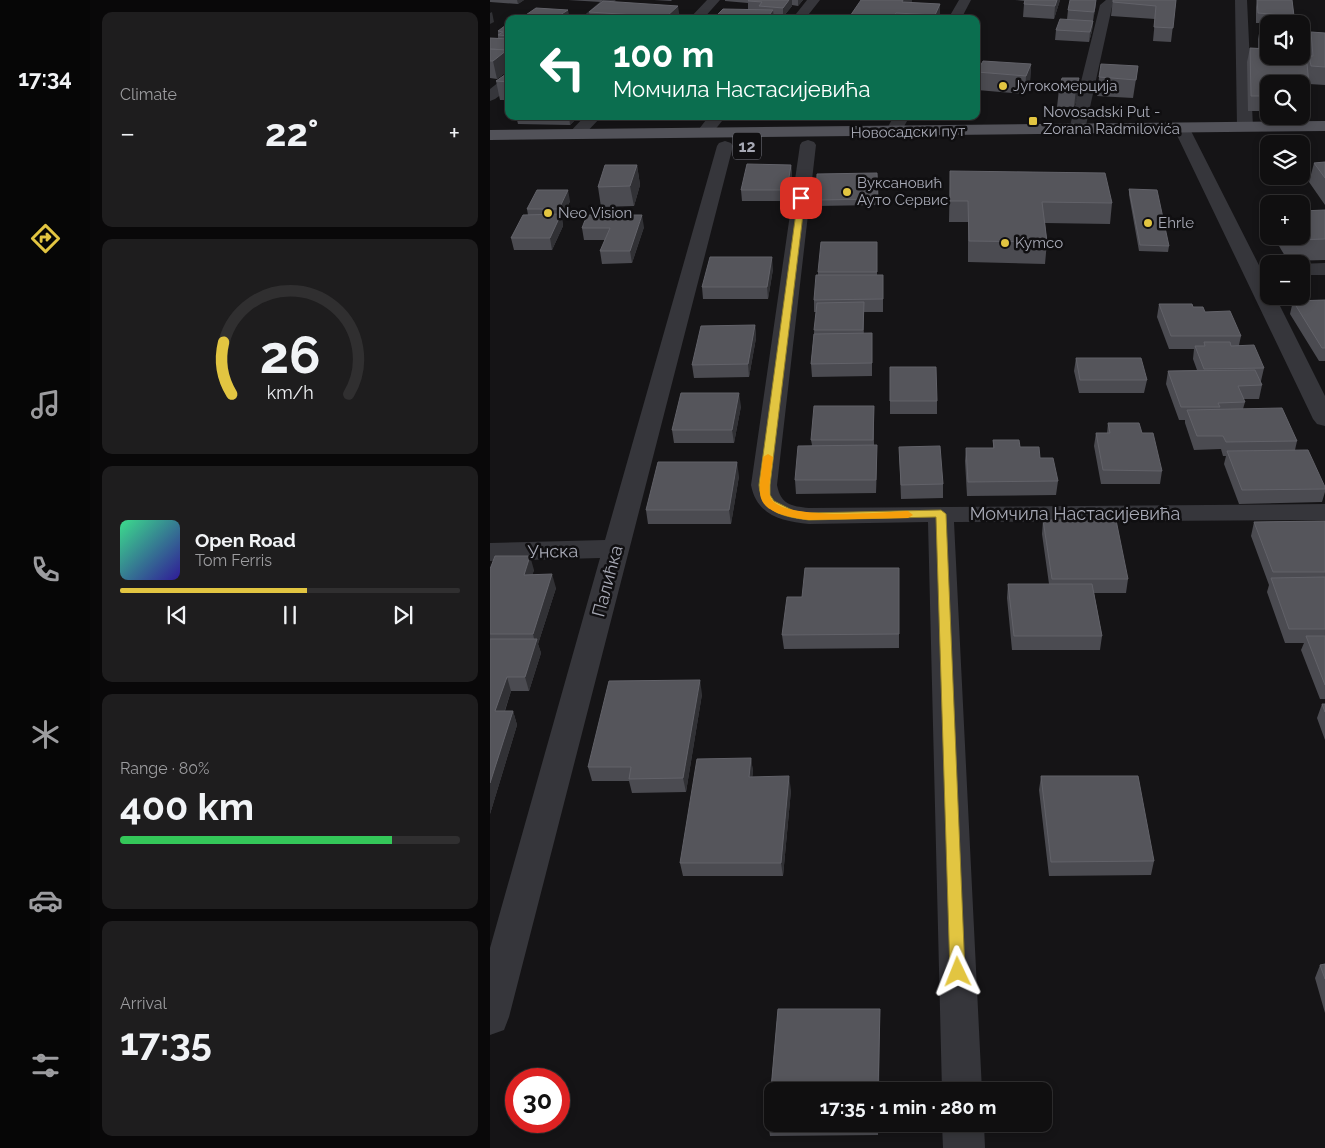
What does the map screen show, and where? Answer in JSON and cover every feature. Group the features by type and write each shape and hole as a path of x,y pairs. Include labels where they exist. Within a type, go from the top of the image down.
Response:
{"main road":[{"name":"Новосадски пут","path":"490,135 575,135 808,145 1185,135 1245,128 1325,126"},
{"name":"Новосадски пут","path":"490,148 893,132 1077,130 1325,140"}],"street":[{"path":"591,15 610,0"},
{"path":"699,15 714,0"},
{"path":"801,15 814,0"},
{"path":"956,15 965,0"},
{"path":"1077,130 1106,5 1115,0"},
{"path":"1241,0 1245,128"},
{"path":"490,96 505,84"},
{"path":"575,135 590,120"},
{"path":"715,140 718,120"},
{"path":"893,132 900,120"},
{"path":"1185,135 1260,270"},
{"name":"Палићка","path":"490,1017 615,549 715,140"},
{"name":"Момчила Настасијевића","path":"808,145 764,485 765,495 770,504 792,514 809,516 1325,512"},
{"path":"1310,269 1325,269"},
{"path":"1275,305 1324,417"},
{"path":"941,514 962,1082"},
{"name":"Унска","path":"490,552 615,549"},
{"path":"963,1132 964,1148"}],"building":[{"path":"749,0 789,0 783,8 759,6 762,2"},
{"path":"861,0 903,0 902,2 940,4 935,15 896,13 895,15 851,15"},
{"path":"1025,0 1057,0 1055,6 1024,4"},
{"path":"1070,0 1096,0 1094,12 1068,10"},
{"path":"1113,0 1176,0 1173,28 1154,27 1156,6 1113,2"},
{"path":"1257,0 1292,0 1294,15 1258,13"},
{"path":"603,1 678,6 668,15 589,12"},
{"path":"536,8 568,10 560,15 526,15"},
{"path":"723,9 773,10 769,15 717,15"},
{"path":"1060,19 1093,21 1090,32 1056,30"},
{"path":"505,26 505,36 498,35 503,32 498,31"},
{"path":"1311,32 1325,33 1325,67 1311,66 1310,56 1313,56"},
{"path":"490,38 505,39 505,50 490,49"},
{"path":"1250,48 1260,49 1260,65 1307,65 1308,75 1260,75 1260,96 1251,96"},
{"path":"490,49 505,50 493,61 490,61"},
{"path":"983,61 1031,64 1026,76 980,72"},
{"path":"1101,64 1138,66 1136,80 1099,77"},
{"path":"505,75 505,82 496,81"},
{"path":"1062,78 1079,78 1076,89 1059,89"},
{"path":"1325,162 1325,178 1314,163"},
{"path":"747,164 791,165 787,190 741,190"},
{"path":"605,165 637,165 630,186 598,187"},
{"path":"950,171 1105,173 1112,203 1042,202 1047,242 969,241 968,201 950,201"},
{"name":"Вуксановић Ауто Сервис","path":"877,173 878,199 816,200 817,174"},
{"name":"Ehrle","path":"1129,189 1157,190 1169,246 1140,245"},
{"path":"537,190 568,190 559,209 527,209"},
{"path":"1325,210 1325,239 1310,239 1310,211"},
{"path":"561,214 550,238 511,238 523,215"},
{"path":"587,215 642,215 630,251 600,251 610,228 582,228"},
{"path":"821,242 877,242 877,272 818,272"},
{"path":"710,257 772,257 767,287 702,287"},
{"path":"816,275 883,275 883,299 814,300"},
{"path":"1310,300 1325,300 1325,348 1322,348 1295,305 1310,305"},
{"path":"864,302 863,330 814,330 817,303"},
{"path":"1159,304 1192,304 1193,307 1203,307 1205,312 1230,311 1241,336 1171,336"},
{"path":"755,325 748,364 692,365 701,326"},
{"path":"872,333 872,363 811,364 814,334"},
{"path":"1204,342 1230,342 1231,346 1254,345 1264,368 1204,369 1195,346 1205,346"},
{"path":"1076,358 1141,358 1147,380 1080,380"},
{"path":"890,367 936,367 937,401 890,401"},
{"path":"1255,370 1262,385 1238,386 1245,402 1218,403 1220,407 1181,407 1168,371"},
{"path":"681,393 739,393 732,430 672,430"},
{"path":"814,406 874,406 873,440 811,440"},
{"path":"1282,408 1297,441 1226,442 1223,436 1197,436 1187,410"},
{"path":"1108,423 1139,423 1142,433 1153,433 1162,471 1103,470 1096,433 1110,433"},
{"path":"993,440 1019,440 1020,447 1039,447 1040,458 1053,458 1058,481 968,482 966,448 994,448"},
{"path":"877,445 876,480 795,480 798,446"},
{"path":"940,446 943,484 901,485 899,447"},
{"path":"1308,450 1325,489 1242,490 1227,451"},
{"path":"658,462 737,462 729,510 646,510"},
{"path":"1043,520 1116,520 1128,579 1052,579"},
{"path":"1325,521 1325,572 1273,572 1254,522"},
{"path":"495,556 530,556 524,575 552,574 533,634 490,634 490,569"},
{"path":"805,568 899,568 899,634 782,635 787,597 802,597"},
{"path":"1325,577 1325,629 1289,629 1271,578"},
{"path":"1008,584 1092,584 1102,636 1014,636"},
{"path":"1306,636 1325,636 1325,685"},
{"path":"490,639 537,639 525,677 507,677 495,711 513,711 490,783"},
{"path":"700,680 683,778 629,779 631,767 588,767 609,681"},
{"path":"751,758 749,777 789,776 781,863 680,863 697,759"},
{"path":"1041,776 1138,776 1154,861 1051,862"},
{"path":"1325,964 1325,979 1320,965"},
{"path":"778,1009 880,1009 878,1082 772,1082"}],"slow traffic":[{"path":"768,457 764,485 765,495 770,504 782,510 792,514 833,517 908,515"}],"place":[{"name":"Југокомерција","path":"1003,86"},
{"name":"Novosadski Put - Zorana Radmilovića","path":"1033,121"},
{"name":"Вуксановић Ауто Сервис","path":"847,192"},
{"name":"Neo Vision","path":"548,213"},
{"name":"Ehrle","path":"1148,223"},
{"name":"Kymco","path":"1005,243"}],"route":[{"path":"801,198 764,485 765,495 770,504 782,510 792,514 809,516 941,514 958,972"}]}
